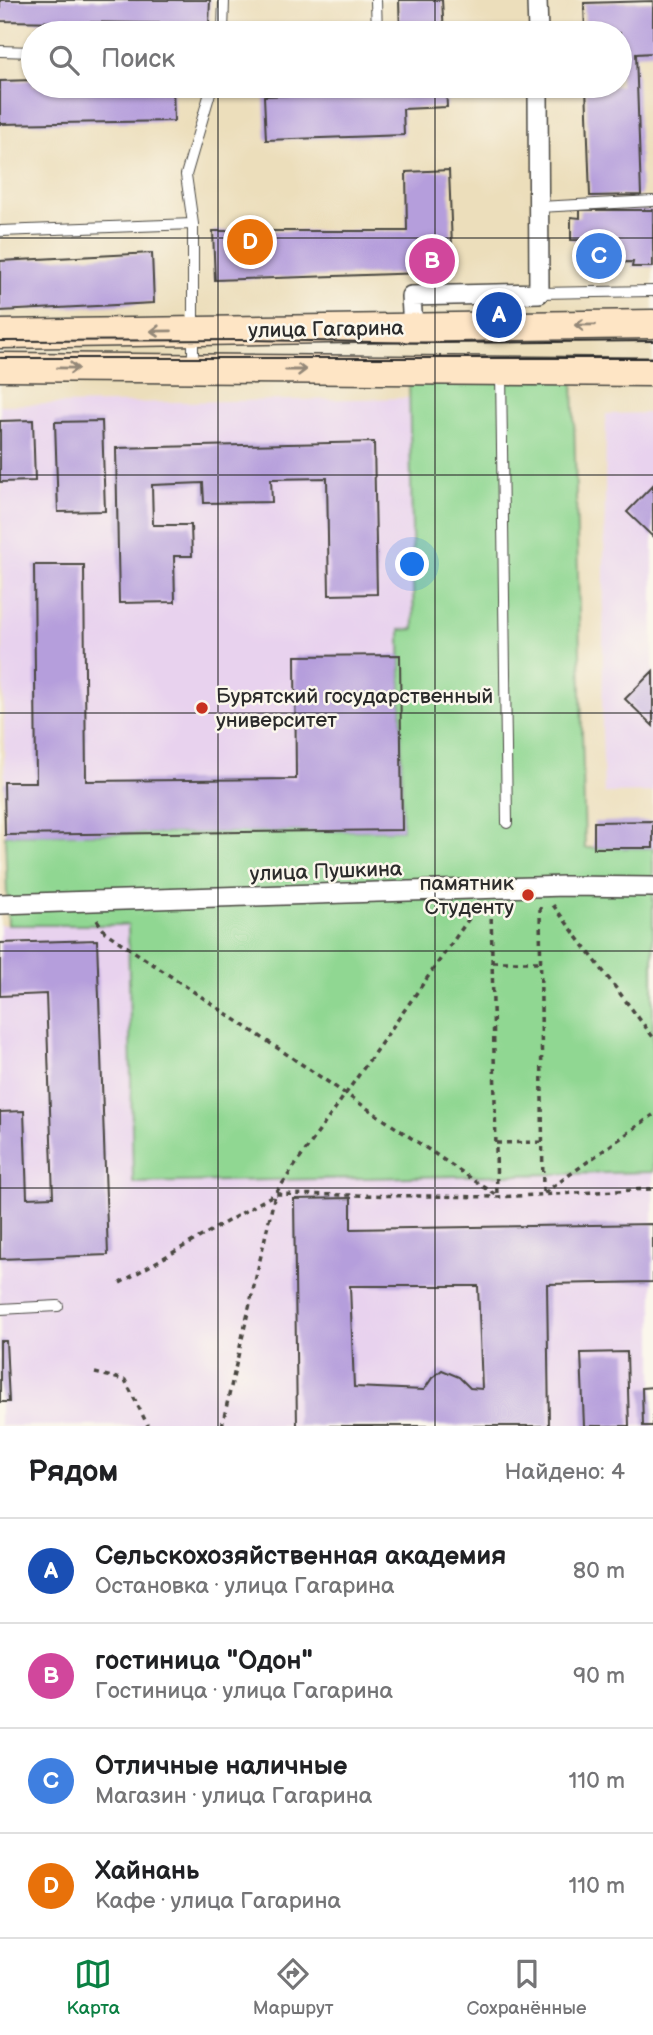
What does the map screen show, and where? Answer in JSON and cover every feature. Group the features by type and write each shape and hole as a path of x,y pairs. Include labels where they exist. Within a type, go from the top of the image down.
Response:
{"street":[{"path":"537,0 538,21"},
{"path":"413,328 411,296 540,293 538,98"},
{"name":"улица Гагарина","path":"0,334 653,324"},
{"name":"улица Гагарина","path":"0,367 192,370 501,364 653,372"},
{"name":"улица Пушкина","path":"0,904 490,888 653,887"}],"lane":[{"path":"223,21 224,0"},
{"path":"376,0 377,21"},
{"path":"0,51 21,52"},
{"path":"192,370 194,224 186,175 208,98"},
{"path":"539,207 653,201"},
{"path":"0,231 194,224"},
{"path":"540,293 653,291"},
{"path":"501,364 507,823"},
{"path":"0,1309 58,1306"}],"path":[{"path":"540,887 543,1194"},
{"path":"540,887 653,1037"},
{"path":"490,888 498,1196"},
{"path":"222,1426 275,1194 490,888"},
{"path":"86,902 105,932 498,1196"},
{"path":"492,962 540,962"},
{"path":"543,1194 653,1115"},
{"path":"496,1143 542,1142"},
{"path":"120,1283 275,1194 498,1196 653,1189"},
{"path":"95,1373 125,1381 148,1426"}],"shaded area":[{"path":"409,398 414,630 400,630 402,830 5,835 0,405"},
{"path":"653,413 653,792 604,793 602,730 606,414"},
{"path":"0,925 128,925 133,1183 653,1172 653,1426 0,1426"}],"green space":[{"path":"573,378 585,848 653,848 653,1172 133,1183 128,925 8,925 5,835 402,830 400,630 414,629 409,381"}],"building":[{"path":"0,0 210,0 209,21 0,21"},
{"path":"399,0 442,0 443,21 400,21"},
{"path":"653,1 653,53 636,54 641,195 590,196 586,98 632,98 632,21 585,21 584,3"},
{"path":"21,80 21,98 173,98 174,121 0,124 0,81"},
{"path":"264,98 447,98 447,107 403,109 404,135 266,140"},
{"path":"449,170 453,272 215,280 213,231 407,231 406,172"},
{"path":"580,210 653,210 653,267 632,267 633,262 580,263 580,240 571,240 571,217 580,218"},
{"path":"152,253 154,303 0,311 0,261"},
{"path":"33,420 35,481 0,482 0,421"},
{"path":"102,421 105,511 58,512 55,422"},
{"path":"374,442 377,594 329,595 327,478 271,479 272,502 204,503 203,483 152,485 153,525 191,525 192,556 174,556 175,602 119,603 116,448"},
{"path":"653,485 653,537 627,512"},
{"path":"34,565 84,565 86,781 296,779 295,656 400,655 402,830 5,835 4,782 36,782"},
{"path":"653,671 653,726 625,699"},
{"path":"653,821 653,848 594,848 594,822"},
{"path":"97,940 108,1255 0,1259 0,1112 24,1111 27,1198 53,1197 46,994 0,996 0,943"},
{"path":"351,1198 351,1229 653,1224 653,1282 547,1284 549,1426 297,1426 294,1199","holes":["350,1286 478,1286 482,1389 470,1388 459,1377 442,1370 424,1390 354,1387"]},
{"path":"0,1341 6,1341 9,1402 0,1402"},
{"path":"627,1352 629,1426 584,1426 581,1353"},
{"path":"653,1387 653,1426 643,1426 642,1388"}],"tram line":[{"path":"0,341 653,341"},
{"path":"0,358 653,358"}],"place":[{"name":"Хайнань","path":"250,242"},
{"name":"Отличные наличные","path":"599,256"},
{"name":"гостиница \"Одон\"","path":"432,261"},
{"name":"Сельскохозяйственная академия","path":"499,315"},
{"name":"Бурятский государственный университет","path":"202,708"},
{"name":"памятник Студенту","path":"528,895"}]}
